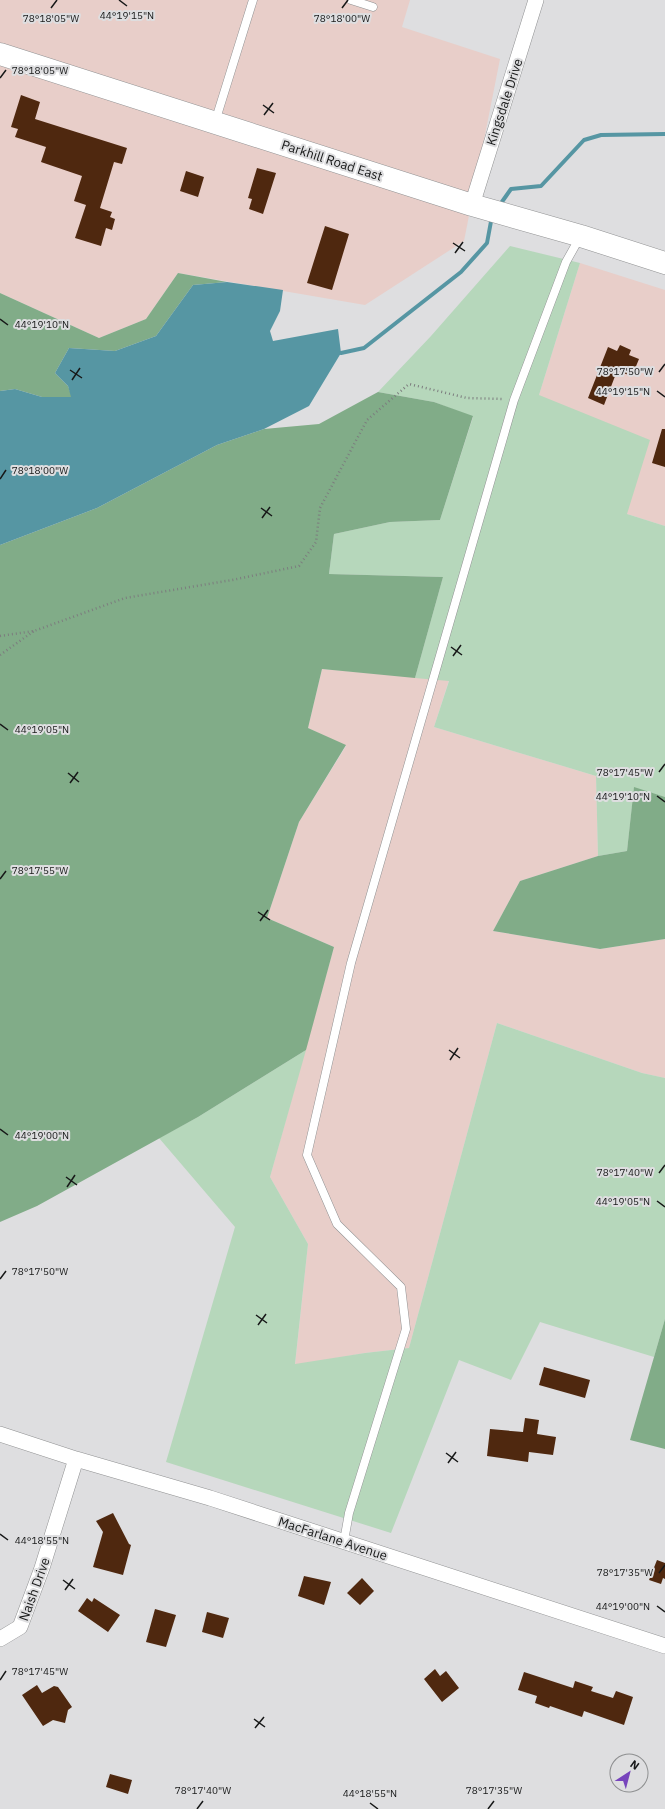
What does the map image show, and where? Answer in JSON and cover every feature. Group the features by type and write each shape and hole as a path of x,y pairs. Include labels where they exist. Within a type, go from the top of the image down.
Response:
{"main road":[{"name":"Parkhill Road East","path":"0,54 472,205 581,236 665,263"}],"street":[{"name":"Kingsdale Drive","path":"472,205 536,0"},
{"name":"MacFarlane Avenue","path":"0,1434 76,1459 210,1498 665,1646"},
{"name":"Naish Drive","path":"0,1639 20,1626 42,1568 76,1459"}],"lane":[{"path":"215,123 253,0"},
{"path":"351,0 373,7"},
{"path":"344,1541 348,1513 406,1329 401,1287 337,1224 307,1155 351,963 514,400 566,262 581,236"}],"path":[{"path":"0,636 34,631 125,598 232,580 299,566 316,542 320,508 367,420 409,384 467,398 514,400"},
{"path":"0,655 34,631"}],"shaded area":[{"path":"0,0 410,0 402,27 500,59 464,241 365,305 178,273 146,319 99,338 0,293"},
{"path":"580,263 665,290 665,526 627,514 539,395"},
{"path":"322,669 449,680 434,727 596,776 598,856 520,881 493,931 600,949 665,939 665,1078 642,1073 497,1023 409,1348 365,1353 295,1365 308,1244 270,1177 334,947 267,918 299,822 346,746 308,728"}],"green space":[{"path":"510,246 580,263 539,395 650,440 627,514 665,526 665,797 634,788 627,851 598,856 596,776 434,727 449,681 415,678 443,577 329,574 334,534 390,522 440,520 473,417 434,402 378,392 431,336"},
{"path":"178,273 227,282 193,285 156,336 115,351 69,348 55,373 68,386 72,397 42,397 15,389 0,391 0,293 99,338 146,319"},
{"path":"378,392 434,402 473,416 440,520 390,522 334,534 329,574 443,577 415,678 322,669 308,728 346,745 299,822 267,918 334,947 306,1050 198,1117 37,1206 0,1222 0,545 97,508 217,445 264,429 319,424"},
{"path":"634,787 665,797 665,939 600,949 493,931 520,881 598,856 627,851"},
{"path":"497,1023 642,1073 665,1078 665,1319 654,1357 540,1322 511,1380 459,1360 391,1533 166,1462 235,1227 159,1138 198,1117 306,1050 270,1177 308,1244 295,1364 409,1348"},
{"path":"665,1319 665,1449 630,1440"}],"water":[{"path":"227,282 283,290 280,311 270,331 273,341 338,329 341,353 309,406 264,429 217,445 97,508 0,545 0,391 15,389 42,397 71,397 68,386 55,373 69,348 115,351 156,336 193,285"}],"building":[{"path":"21,95 40,102 35,119 127,148 122,164 114,162 100,208 112,212 110,217 115,219 112,230 106,228 101,246 75,238 86,205 74,201 82,176 41,162 46,147 15,137 18,129 11,127"},
{"path":"257,168 276,173 263,214 249,209 252,199 248,198"},
{"path":"186,171 204,177 198,197 180,191"},
{"path":"325,226 349,234 332,290 307,283"},
{"path":"620,345 631,350 629,355 639,359 632,376 617,371 604,405 588,398 608,347 617,351"},
{"path":"662,429 665,429 665,467 652,463"},
{"path":"544,1367 590,1380 585,1398 539,1385"},
{"path":"525,1418 539,1420 537,1434 556,1437 553,1455 529,1452 528,1462 487,1456 490,1429 523,1432"},
{"path":"113,1513 129,1544 131,1545 123,1575 93,1567 103,1532 96,1521"},
{"path":"657,1560 665,1563 665,1579 663,1578 661,1584 649,1580"},
{"path":"304,1576 331,1582 324,1605 298,1596"},
{"path":"362,1578 374,1591 360,1605 347,1593"},
{"path":"87,1598 92,1602 94,1598 120,1615 108,1632 78,1611"},
{"path":"155,1609 176,1615 166,1647 146,1642"},
{"path":"207,1612 229,1618 223,1638 202,1632"},
{"path":"435,1669 440,1676 446,1671 459,1688 442,1702 424,1679"},
{"path":"524,1672 573,1688 575,1681 593,1687 591,1691 613,1698 616,1691 633,1697 624,1725 584,1711 582,1717 550,1706 549,1708 535,1703 537,1696 518,1690"},
{"path":"37,1685 42,1693 54,1686 58,1687 72,1707 68,1710 65,1723 53,1720 43,1726 22,1695"},
{"path":"110,1774 132,1780 128,1794 106,1787"}],"waterway":[{"path":"499,206 511,189 541,186 584,140 601,135 665,134"},
{"path":"341,353 364,348 461,272 487,243 492,216"}]}
